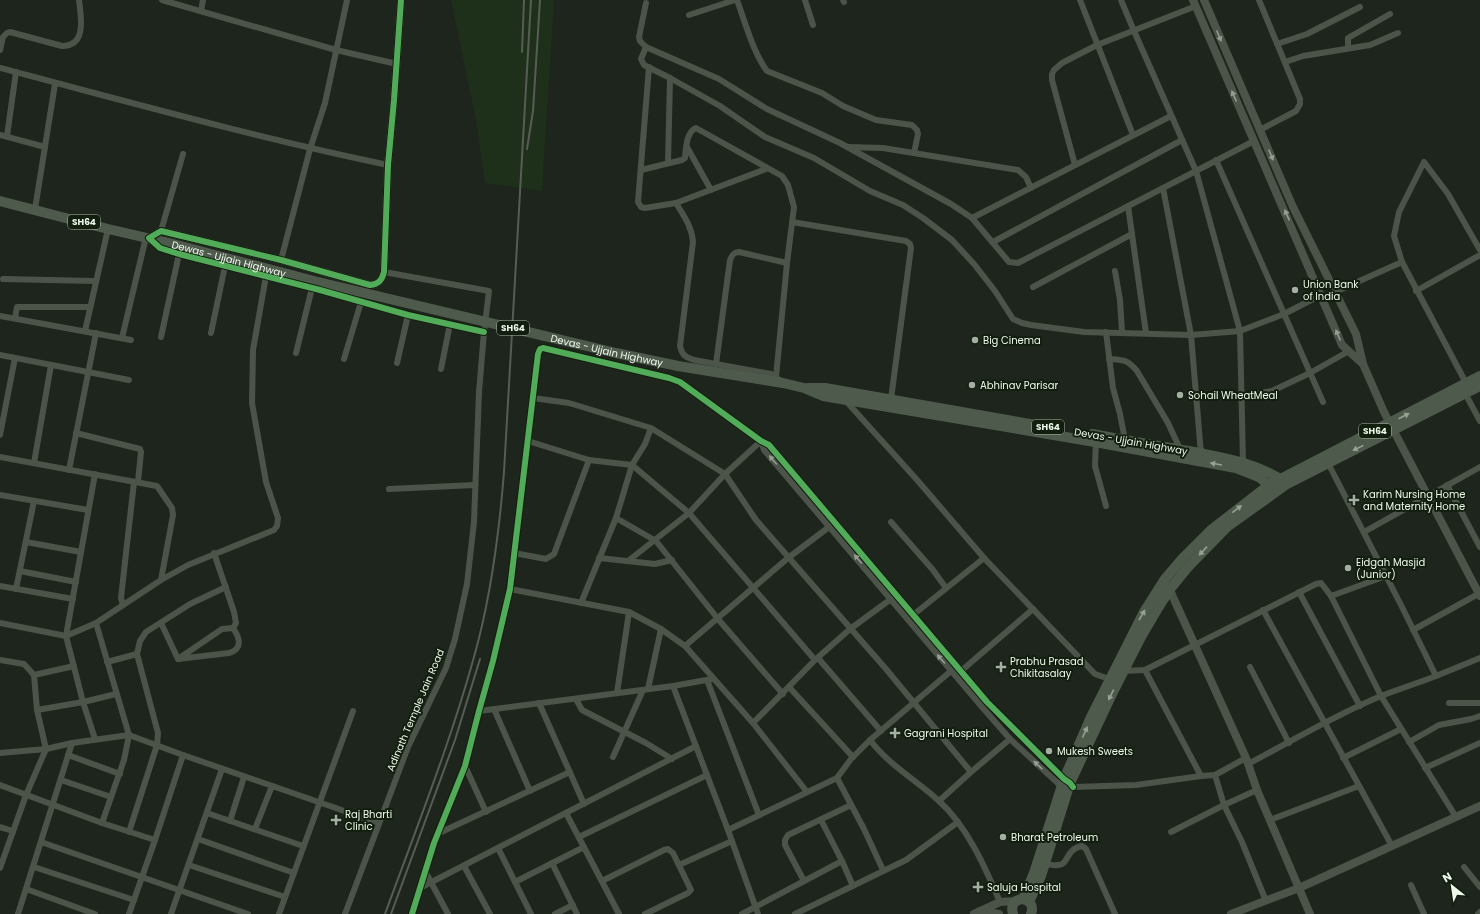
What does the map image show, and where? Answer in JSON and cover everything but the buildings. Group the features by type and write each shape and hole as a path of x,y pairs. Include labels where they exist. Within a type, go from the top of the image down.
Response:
{"main road":[{"name":"Dewas - Ujjain Highway","path":"0,201 108,229 169,242 300,277 411,304"},
{"name":"Devas - Ujjain Highway","path":"411,304 616,353 678,366 762,380 780,380 823,396 1096,438 1126,440 1180,449 1243,462 1266,471 1283,481"},
{"name":"SH64","path":"1273,488 1283,481 1466,388 1480,376"},
{"name":"SH64","path":"1466,388 1480,386"},
{"name":"Devas - Ujjain Highway","path":"804,388 825,388 891,399 1096,438 1236,468 1259,477 1273,488"},
{"name":"SH64","path":"1283,481 1328,463 1391,427"},
{"path":"1023,901 1067,785 1110,679 1132,633 1165,579 1182,559 1211,530 1273,488"},
{"path":"1013,914 1013,905 1023,901 1039,881 1067,785 1141,637 1170,589 1188,567 1227,527 1273,488"},
{"path":"1023,901 1033,908 1031,914"}],"street":[{"path":"0,50 3,37 7,32 62,46 72,44 76,41 81,26 79,0"},
{"path":"162,0 336,50 397,64"},
{"path":"201,11 203,0"},
{"path":"281,260 310,149 325,103 347,0"},
{"path":"122,338 148,238 161,231 281,260 370,285 376,284 380,281 384,272 388,165 401,0"},
{"path":"689,15 736,0 762,64 767,71 822,93 843,106 876,120 912,125 917,130 918,134 914,153"},
{"path":"805,0 813,25"},
{"path":"1080,0 1133,135"},
{"path":"1122,0 1134,31 1196,171 1240,331 1243,462"},
{"path":"1204,0 1293,207 1356,334 1363,364 1391,427 1480,595 1413,630"},
{"path":"1259,0 1300,99 1300,104 1296,110 1260,130"},
{"path":"646,3 639,37 640,41 646,47 719,79 767,109 846,147 951,204 972,218 1009,262 1018,263 1254,141"},
{"path":"1075,165 1052,74 1054,70 1062,63 1097,45 1134,31 1194,3 1342,346 1363,364"},
{"path":"1277,44 1307,34 1360,7"},
{"path":"1348,48 1348,38 1390,14"},
{"path":"1284,62 1303,56 1370,45 1398,33"},
{"path":"646,47 641,59 642,63 720,106 765,137 814,158 870,191 903,205 923,218 952,240 974,264 995,291 1013,319 1022,323 1084,332 1191,335 1240,331 1284,314 1321,295"},
{"path":"649,67 638,202 641,207 645,208 676,203 766,169"},
{"path":"0,68 55,84 107,96 310,149 388,165"},
{"path":"16,72 3,136 45,147"},
{"path":"668,163 670,78"},
{"path":"35,210 55,84"},
{"path":"972,218 1171,116"},
{"path":"641,170 685,158 690,134 692,130 696,128 766,169 782,176 788,185 794,207 787,263 780,380"},
{"path":"993,242 1182,140"},
{"path":"687,147 710,190"},
{"path":"846,147 883,148 1018,170 1026,177 1031,188"},
{"path":"161,231 183,154"},
{"path":"1216,160 1323,402"},
{"path":"1480,250 1448,194 1424,162 1400,212 1394,236 1402,262 1466,388 1480,421"},
{"path":"1163,188 1191,335 1201,454"},
{"path":"676,203 690,227 693,238 680,346 681,352 686,358 771,374 780,380"},
{"path":"1128,206 1146,333"},
{"path":"792,222 906,241 910,244 911,248 891,399"},
{"path":"85,331 95,281 108,229"},
{"path":"1033,287 1132,234"},
{"path":"148,238 160,248 179,254 312,288 408,315 484,332"},
{"path":"716,364 730,260 732,255 739,252 787,263"},
{"path":"161,337 179,254"},
{"path":"1416,291 1480,255"},
{"path":"1335,292 1402,262"},
{"path":"211,333 225,266"},
{"path":"1115,271 1120,300 1122,332"},
{"name":"Adinath Temple Jain Road","path":"345,914 408,747 446,668 455,639 467,584 474,522 484,332 489,291 384,272"},
{"path":"0,622 66,636 96,624 161,580 188,565 214,553 274,530 277,526 278,518 266,482 252,403 253,350 266,276"},
{"path":"3,279 95,281"},
{"path":"296,353 312,288"},
{"path":"344,359 361,302"},
{"path":"15,318 17,307 90,307"},
{"path":"397,363 408,315"},
{"path":"0,316 131,340"},
{"path":"441,369 450,324"},
{"path":"1106,332 1112,388 1126,440"},
{"path":"69,470 96,333"},
{"path":"412,914 438,834 465,766 510,589 538,354 540,349 547,348 680,382 761,441 769,445 987,702 1067,785"},
{"path":"1242,396 1272,391 1310,373 1349,351"},
{"path":"0,355 129,380"},
{"path":"0,435 15,358"},
{"path":"1108,359 1126,360 1137,371 1168,423 1180,449"},
{"path":"34,463 51,365"},
{"path":"533,398 569,403 651,428 725,474 756,520 886,669 970,772"},
{"path":"844,399 918,481 984,558 1095,674 1110,679"},
{"path":"582,603 616,518 632,465 645,444 651,428"},
{"path":"76,433 140,449 141,452 121,598 123,605"},
{"path":"1096,438 1095,466 1106,506"},
{"path":"528,441 589,460 632,465 689,513 752,588 881,731"},
{"path":"628,561 656,541 689,513 725,474 761,441"},
{"path":"761,441 764,450 1010,739 1067,785 1136,785 1215,775 1289,743 1324,723 1381,696 1480,658"},
{"path":"0,457 157,486 172,508 173,515 161,580"},
{"path":"514,553 546,559 554,554 589,460"},
{"path":"1328,463 1436,676"},
{"path":"1364,532 1480,467"},
{"path":"95,474 66,636 83,702 95,740"},
{"path":"389,489 475,484"},
{"path":"1447,485 1480,547"},
{"path":"0,495 88,510"},
{"path":"16,589 34,501"},
{"path":"616,518 656,541 718,619 783,694"},
{"path":"891,522 933,570 946,588"},
{"path":"685,646 788,558 829,527"},
{"path":"26,542 81,552"},
{"path":"214,553 234,612 236,623 233,628"},
{"path":"599,558 655,564 672,560"},
{"path":"913,615 984,558"},
{"path":"20,571 76,582"},
{"path":"1331,596 1386,576"},
{"path":"1165,579 1247,761 1257,790 1310,914"},
{"path":"1124,671 1145,670 1299,592 1321,583 1331,596 1381,696 1456,817"},
{"path":"0,586 73,599"},
{"path":"129,832 157,745 158,733 137,654 140,641 146,632 190,604 226,587"},
{"path":"510,589 629,612 661,629 685,646 710,679 753,724 807,792"},
{"path":"1299,592 1360,706"},
{"path":"753,724 816,659 850,629 891,599"},
{"path":"961,671 1033,609"},
{"path":"1263,610 1392,846"},
{"path":"617,693 629,612"},
{"path":"161,623 178,658"},
{"path":"96,624 128,735 120,774 102,823"},
{"path":"178,658 236,651 239,640 233,628"},
{"path":"178,658 222,629 233,628"},
{"path":"613,757 646,690 661,629"},
{"path":"107,662 137,654"},
{"path":"0,660 24,664 34,675 37,710 46,749 26,795 0,867"},
{"path":"34,675 74,666"},
{"path":"1250,667 1289,743"},
{"path":"1145,670 1201,776"},
{"path":"728,830 837,778 853,757 870,740 952,671"},
{"path":"478,711 646,690 710,679"},
{"path":"710,679 759,815"},
{"path":"673,686 728,830 758,914"},
{"path":"789,686 853,757"},
{"path":"37,710 83,702 116,694"},
{"path":"576,699 582,710 625,732 672,759"},
{"path":"539,703 584,804"},
{"path":"1448,703 1480,703"},
{"path":"494,709 530,791"},
{"path":"279,914 353,712"},
{"path":"1409,742 1439,725 1480,716"},
{"path":"1343,758 1401,729"},
{"path":"0,751 46,749 72,742 128,735 379,823"},
{"path":"939,801 970,772 1010,739"},
{"path":"870,740 892,764 939,801 958,822 986,870 1000,902"},
{"path":"26,914 19,913 72,742"},
{"path":"1425,768 1480,743"},
{"path":"420,888 696,746"},
{"path":"68,755 120,774"},
{"path":"129,914 183,755"},
{"path":"465,766 486,812"},
{"path":"172,914 222,769"},
{"path":"438,834 570,772"},
{"path":"579,837 707,775"},
{"path":"1215,775 1224,805 1242,842 1266,901"},
{"path":"230,821 244,776"},
{"path":"837,778 864,829 883,870"},
{"path":"61,780 111,797"},
{"path":"0,785 102,823 155,840"},
{"path":"254,829 272,786"},
{"path":"1270,820 1359,786"},
{"path":"1171,832 1257,790"},
{"path":"804,881 785,845 785,840 788,835 851,805"},
{"path":"1232,914 1299,888 1480,806"},
{"path":"207,813 303,846"},
{"path":"566,813 619,914"},
{"path":"821,820 853,886"},
{"path":"795,914 906,860 958,822"},
{"path":"0,827 13,831"},
{"path":"198,839 294,873"},
{"path":"679,865 732,841"},
{"path":"42,842 248,914"},
{"path":"1045,864 1061,865 1064,863 1072,850 1076,847 1082,846 1086,849 1115,914"},
{"path":"515,882 584,847"},
{"path":"498,848 531,914"},
{"path":"602,881 668,849 673,853 691,890 688,893 644,914"},
{"path":"742,914 842,861"},
{"path":"552,863 577,914"},
{"path":"189,865 285,898"},
{"path":"34,866 134,900"},
{"path":"464,866 490,914"},
{"path":"1464,867 1480,887"},
{"path":"425,871 448,914"},
{"path":"1411,885 1424,914"},
{"path":"26,889 95,914"},
{"path":"977,912 1000,902 1023,901"},
{"path":"555,914 573,905"},
{"path":"226,914 229,907"},
{"path":"977,912 999,914"}],"shaded area":[{"path":"451,0 554,0 542,191 485,183 476,120"}],"railway":[{"path":"522,52 524,0"},
{"path":"385,914 432,786 465,690 480,634 494,566 504,472 531,0"},
{"path":"527,149 533,111 540,0"},
{"path":"391,914 455,740 480,659"}],"cycle path":[{"path":"401,0 388,165 384,272 380,281 376,284 370,285 281,260 161,231 149,238 160,248 179,254 320,290 408,315 484,332"},
{"path":"412,914 434,843 465,766 493,661 510,589 538,354 540,349 543,348 669,378 680,382 761,441 769,445 987,702 1073,787"}],"place":[{"name":"Union Bank of India","path":"1295,290"},
{"name":"Big Cinema","path":"975,340"},
{"name":"Abhinav Parisar","path":"972,385"},
{"name":"Sohail WheatMeal","path":"1180,395"},
{"name":"Karim Nursing Home and Maternity Home","path":"1354,500"},
{"name":"Eidgah Masjid (Junior)","path":"1348,568"},
{"name":"Prabhu Prasad Chikitasalay","path":"1001,667"},
{"name":"Gagrani Hospital","path":"895,733"},
{"name":"Mukesh Sweets","path":"1049,751"},
{"name":"Raj Bharti Clinic","path":"336,820"},
{"name":"Bharat Petroleum","path":"1003,837"},
{"name":"Saluja Hospital","path":"978,887"}]}
